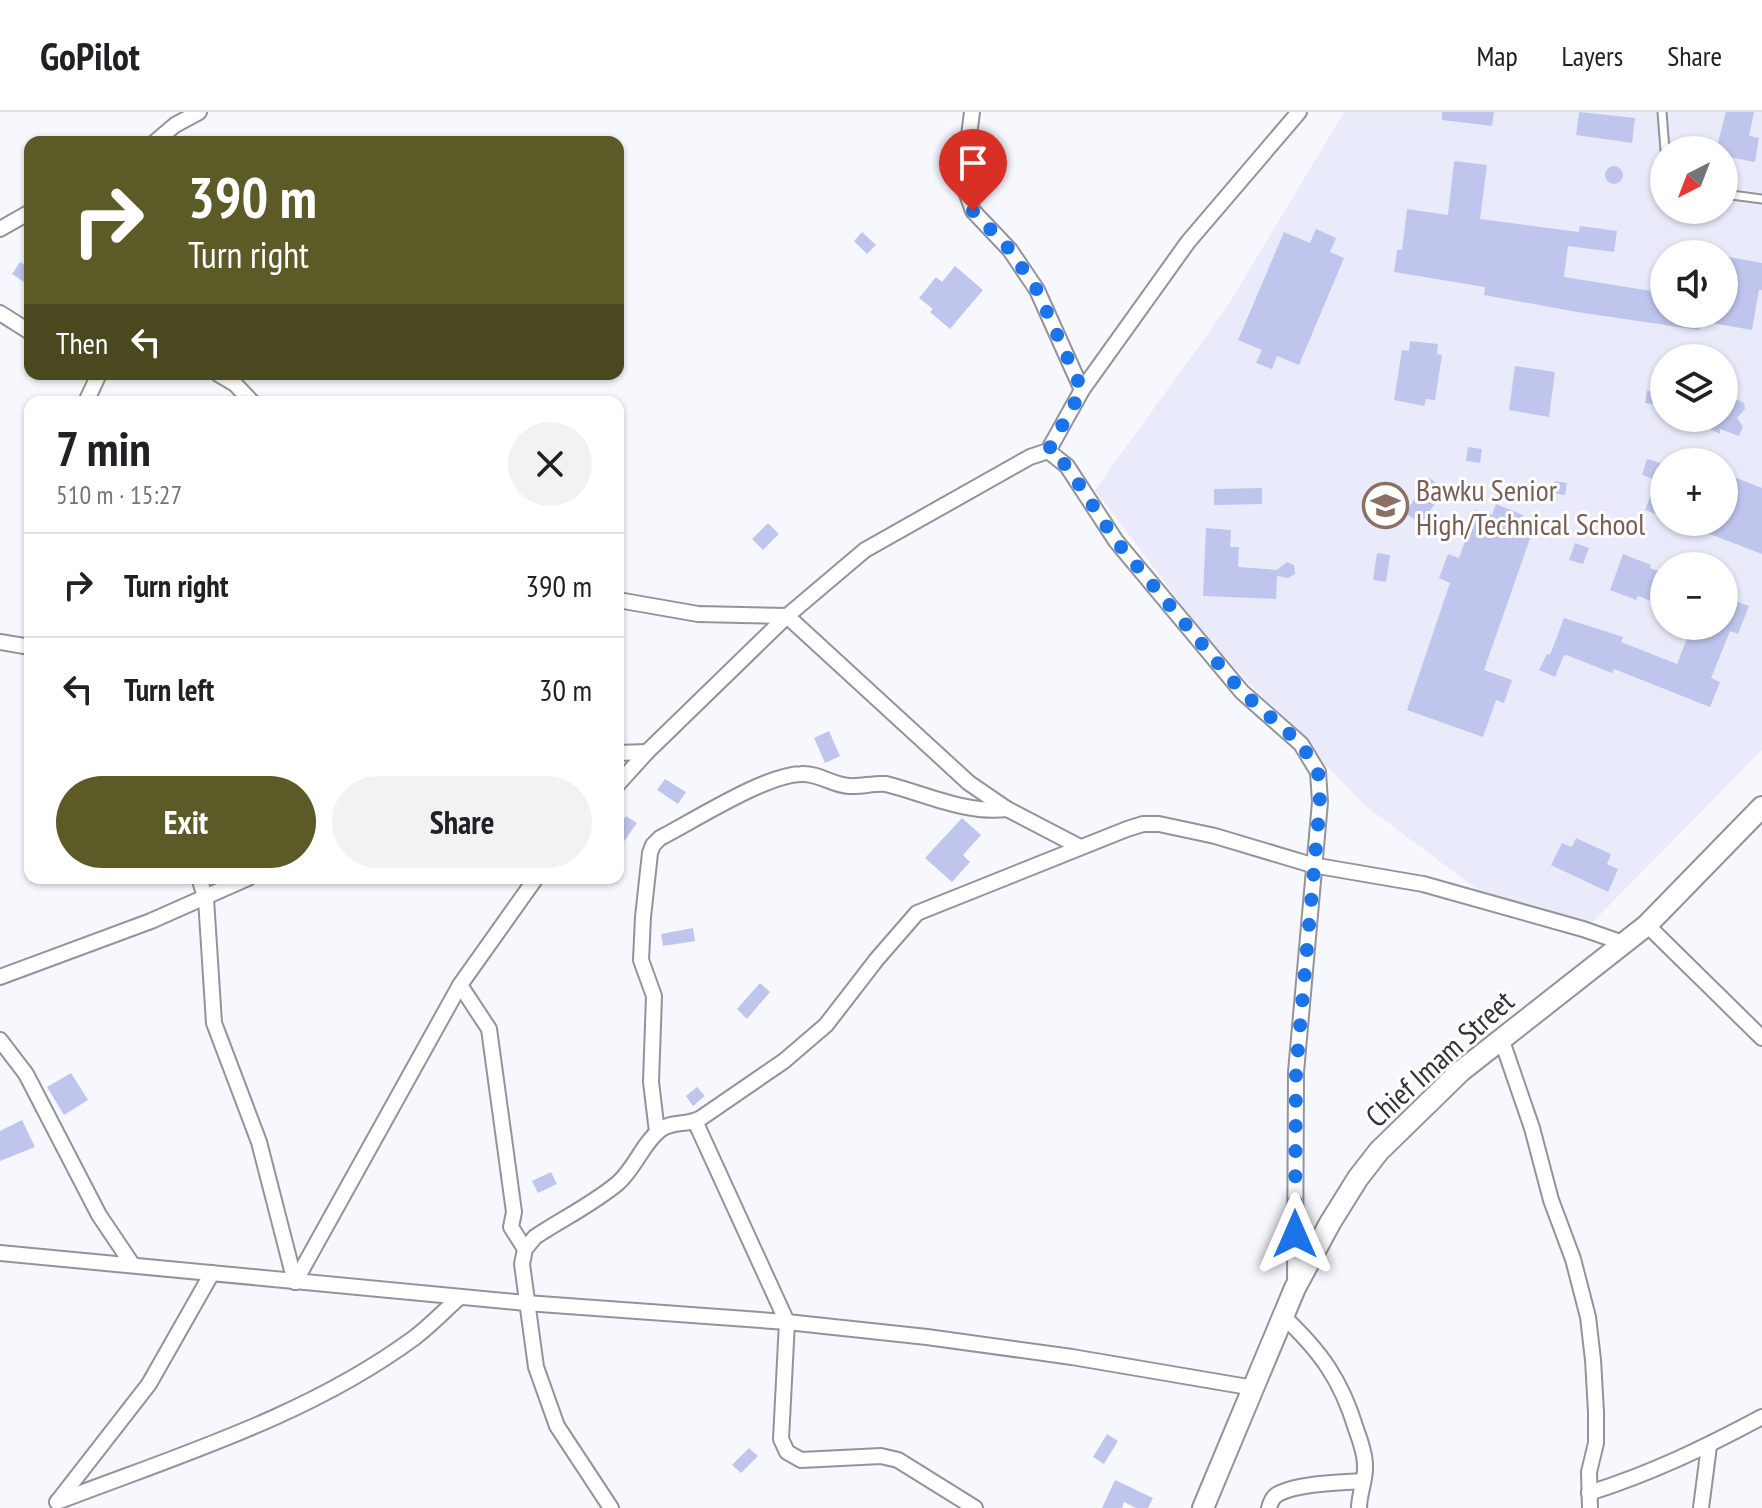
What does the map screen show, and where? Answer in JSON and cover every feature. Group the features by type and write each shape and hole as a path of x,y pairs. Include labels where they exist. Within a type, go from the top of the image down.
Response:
{"street":[{"path":"162,136 199,112"},
{"path":"972,112 963,183 973,211 1010,250 1037,290 1082,390"},
{"path":"624,777 787,616 865,550 1030,457 1048,451 1082,390 1188,242 1299,112"},
{"path":"0,229 24,215"},
{"path":"0,313 24,328"},
{"path":"228,380 246,396"},
{"path":"1048,451 1067,466 1116,541 1242,692 1301,744 1318,772 1320,802 1296,1072 1295,1288"},
{"path":"624,601 698,614 787,616 969,783 1007,809 1080,847"},
{"path":"0,642 24,646"},
{"path":"624,753 647,752"},
{"path":"657,1132 651,1082 654,996 641,960 650,853 660,838 776,778 799,774 815,774 849,786 872,782 886,784 987,812 1007,809"},
{"name":"Chief Imam Street","path":"1203,1508 1295,1288 1330,1223 1379,1151 1451,1080 1501,1038 1626,944 1762,807"},
{"path":"611,1508 557,1426 536,1367 522,1264 525,1249 535,1237 618,1183 637,1163 657,1132 668,1125 695,1121 784,1061 816,1034 917,913 1127,829 1151,824 1215,836 1312,865 1423,884 1626,944"},
{"path":"201,884 205,897 214,1023 259,1142 295,1282"},
{"path":"0,977 151,921 234,884"},
{"path":"295,1282 460,985 532,884"},
{"path":"1647,925 1762,1038"},
{"path":"460,985 489,1029 514,1212 511,1227 525,1249"},
{"path":"1501,1038 1585,1302 1596,1412 1596,1443 1589,1472 1590,1501 1709,1446 1762,1417"},
{"path":"0,1040 26,1074 99,1215 132,1264"},
{"path":"695,1121 787,1322 781,1439 787,1452 801,1460 881,1456 898,1460 975,1508"},
{"path":"0,1253 927,1337 1072,1357 1254,1388"},
{"path":"55,1505 149,1384 212,1273"},
{"path":"55,1505 274,1418 336,1386 414,1338 460,1297"},
{"path":"1283,1316 1314,1346 1337,1379 1366,1466 1359,1508"},
{"path":"1701,1508 1709,1446"},
{"path":"1269,1508 1277,1494 1325,1484 1362,1481"}],"lane":[{"path":"1662,112 1664,136"},
{"path":"1738,196 1762,199"}],"shaded area":[{"name":"Bawku Senior High/Technical School","path":"1344,112 1762,112 1762,750 1589,926 1478,890 1364,805 1210,642 1095,490 1225,310"}],"building":[{"path":"1442,112 1494,112 1492,126 1442,120"},
{"path":"1579,112 1635,118 1632,143 1576,135"},
{"path":"1726,112 1754,112 1749,136 1759,138 1755,162 1738,159 1738,136 1720,136"},
{"path":"1454,161 1487,165 1480,219 1579,232 1580,226 1617,231 1614,252 1568,246 1564,277 1650,291 1650,323 1484,295 1485,287 1394,272 1397,250 1402,250 1407,209 1448,215"},
{"path":"1614,166 1623,175 1614,184 1605,175"},
{"path":"1316,229 1336,238 1330,252 1344,258 1299,365 1277,356 1272,369 1256,363 1262,350 1238,340 1284,232 1310,243"},
{"path":"862,232 876,245 867,254 854,241"},
{"path":"1738,259 1762,263 1762,290 1759,290 1752,330 1738,328"},
{"path":"20,262 24,264 24,282 12,274"},
{"path":"955,266 983,290 950,329 919,298 936,277 942,282"},
{"path":"1410,341 1438,344 1437,354 1442,355 1435,400 1426,399 1424,406 1394,400 1402,350 1409,351"},
{"path":"1515,366 1555,372 1549,417 1509,410"},
{"path":"1647,391 1650,391 1650,404 1645,403"},
{"path":"1738,400 1744,403 1745,409 1738,417"},
{"path":"1738,420 1743,427 1739,436 1728,432 1738,432"},
{"path":"1468,447 1482,449 1480,463 1466,461"},
{"path":"1647,459 1650,460 1650,478 1642,475"},
{"path":"1429,478 1445,489 1421,524 1405,513"},
{"path":"1738,479 1762,488 1762,554 1715,536 1738,536"},
{"path":"1555,481 1567,483 1565,495 1553,493"},
{"path":"1262,488 1262,504 1214,505 1214,489"},
{"path":"1496,504 1523,515 1520,525 1533,530 1484,670 1512,680 1504,703 1496,700 1483,737 1407,710 1450,583 1439,578 1448,554 1459,558 1476,510 1492,515"},
{"path":"768,523 779,534 763,550 752,539"},
{"path":"1206,528 1231,530 1230,547 1239,547 1238,567 1277,570 1287,562 1294,565 1295,574 1288,578 1277,576 1276,599 1203,596"},
{"path":"1575,543 1589,548 1583,564 1569,560"},
{"path":"1377,553 1390,555 1386,582 1373,580"},
{"path":"1623,554 1650,565 1650,601 1638,596 1636,600 1610,590"},
{"path":"1738,602 1749,606 1738,634"},
{"path":"1564,618 1623,637 1621,642 1677,664 1686,640 1726,640 1711,678 1720,682 1710,707 1614,669 1612,673 1569,656 1564,655 1555,677 1539,670 1547,654 1550,655"},
{"path":"829,731 840,756 825,763 814,738"},
{"path":"665,779 686,792 678,804 657,790"},
{"path":"626,816 637,823 624,841"},
{"path":"962,818 981,835 963,855 970,862 952,882 925,858"},
{"path":"1576,838 1611,854 1607,864 1618,869 1608,892 1551,865 1562,843 1572,847"},
{"path":"693,928 695,941 663,946 661,934"},
{"path":"760,983 770,992 747,1019 737,1009"},
{"path":"71,1073 88,1100 64,1115 47,1087"},
{"path":"697,1087 705,1096 693,1106 686,1096"},
{"path":"22,1120 35,1147 0,1161 0,1131"},
{"path":"551,1172 557,1184 538,1193 532,1181"},
{"path":"1107,1434 1118,1441 1104,1464 1093,1457"},
{"path":"749,1448 758,1456 741,1473 732,1465"},
{"path":"1115,1480 1153,1498 1148,1508 1136,1508 1124,1502 1122,1508 1102,1508"}],"place":[{"name":"Bawku Senior High/Technical School","path":"1385,506"}],"route":[{"path":"973,211 1010,250 1037,290 1082,390 1048,451 1067,466 1116,541 1242,692 1301,744 1318,772 1320,802 1296,1072 1295,1234"}]}
